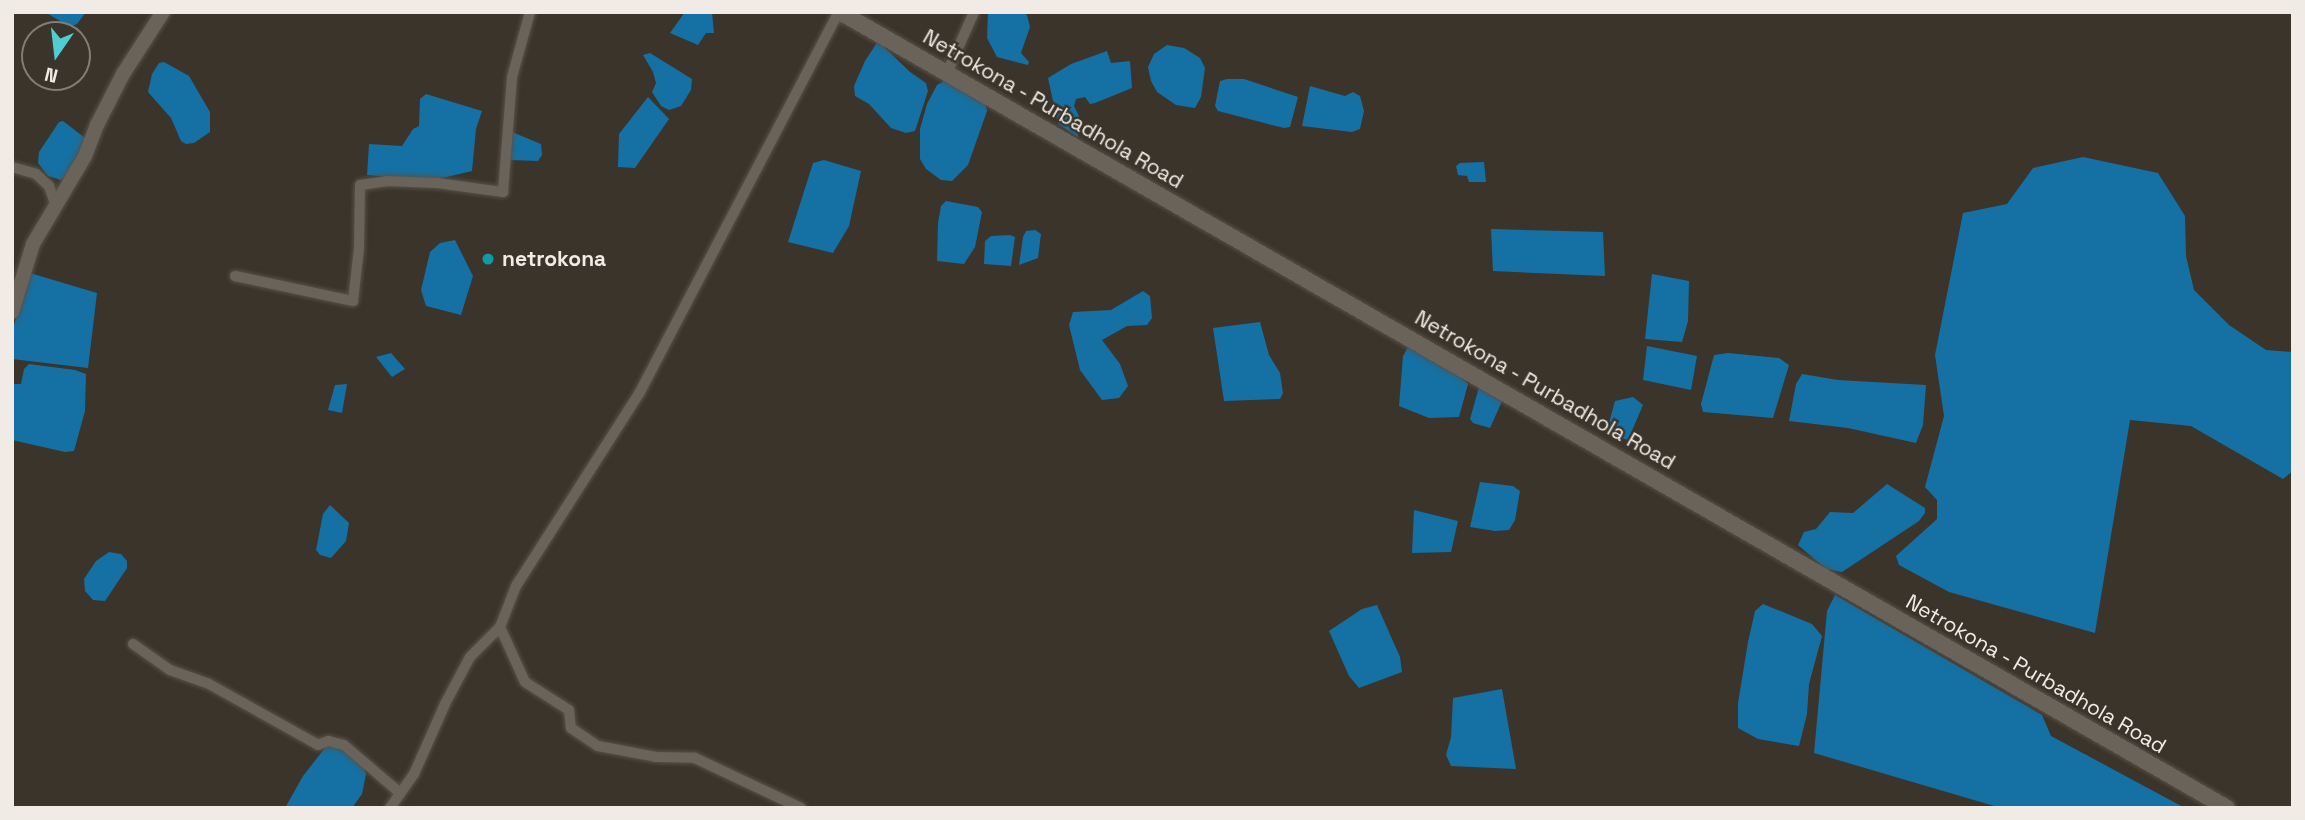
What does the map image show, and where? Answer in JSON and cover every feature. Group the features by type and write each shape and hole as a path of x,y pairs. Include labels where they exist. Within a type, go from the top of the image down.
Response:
{"main road":[{"name":"Netrokona - Purbadhola Road","path":"840,12 2227,808"}],"street":[{"path":"12,312 33,244 85,156 123,74 163,12"},
{"path":"235,275 353,300 359,248 360,185 387,181 437,183 503,192 512,77 530,12"},
{"path":"390,808 414,774 445,704 470,657 500,628 516,586 640,391 840,12"},
{"path":"947,73 974,12"},
{"path":"12,167 37,174 49,186 56,206"},
{"path":"500,628 524,682 569,710 571,727 598,746 656,757 695,758 801,808"},
{"path":"133,645 170,670 209,684 318,745 328,741 344,745 400,793"}],"water":[{"path":"45,12 86,12 79,21 60,21"},
{"path":"685,12 712,12 714,33 706,33 698,45 670,33"},
{"path":"988,12 1022,12 1027,15 1030,27 1021,53 1029,62 1028,65 997,57 987,38"},
{"path":"878,41 910,72 926,83 928,91 915,131 906,133 891,128 869,104 855,96 854,86"},
{"path":"1167,45 1184,48 1200,58 1205,68 1201,97 1195,108 1176,105 1157,92 1151,81 1148,67 1154,54"},
{"path":"1107,51 1111,63 1130,61 1132,88 1090,104 1085,97 1076,99 1074,106 1079,116 1078,137 1058,124 1048,78 1071,64"},
{"path":"650,53 692,79 691,90 681,106 669,110 661,106 652,92 656,83 643,55"},
{"path":"164,62 189,76 210,112 210,132 194,143 186,144 181,141 171,118 148,92 152,74 159,63"},
{"path":"1244,79 1298,97 1290,127 1284,128 1218,111 1215,106 1220,81"},
{"path":"946,80 985,102 987,111 968,165 952,181 941,180 926,169 920,159 920,129 927,104 937,85"},
{"path":"1310,86 1345,96 1353,92 1360,96 1364,111 1360,129 1352,132 1302,126"},
{"path":"426,94 482,111 476,129 472,171 434,180 367,175 369,144 402,146 413,129 419,126 420,99"},
{"path":"648,97 669,119 635,168 618,167 619,134"},
{"path":"63,121 85,138 69,177 61,180 48,176 38,163 39,152 59,122"},
{"path":"512,132 541,144 542,155 538,161 510,160"},
{"path":"2083,157 2158,173 2185,216 2186,256 2194,290 2229,325 2266,350 2293,352 2293,471 2283,479 2191,426 2130,420 2095,633 1949,592 1899,565 1896,556 1937,519 1937,500 1925,487 1944,416 1935,355 1963,213 2007,204 2033,168"},
{"path":"824,160 861,171 849,226 833,253 788,242 813,163"},
{"path":"1484,162 1486,182 1469,182 1467,176 1458,175 1456,166 1460,163"},
{"path":"946,201 978,207 982,212 975,247 964,264 937,261 938,223 941,206"},
{"path":"1491,229 1603,232 1605,276 1493,271"},
{"path":"1035,230 1041,234 1038,258 1019,265 1023,237 1026,231"},
{"path":"991,236 1015,237 1011,266 984,264 985,241"},
{"path":"455,240 473,276 461,315 426,306 421,290 430,252 440,243"},
{"path":"30,273 97,293 88,368 12,359 12,331"},
{"path":"1652,274 1689,281 1688,321 1682,342 1645,339"},
{"path":"1143,291 1150,296 1152,318 1147,325 1127,326 1102,340 1120,364 1128,386 1119,398 1102,400 1080,370 1069,325 1073,312 1111,310"},
{"path":"1260,322 1269,355 1280,373 1283,393 1280,399 1224,401 1213,328"},
{"path":"1647,346 1697,356 1691,390 1643,380"},
{"path":"1408,347 1460,376 1468,384 1459,417 1429,418 1399,406 1403,356"},
{"path":"391,353 405,369 392,377 376,357"},
{"path":"1728,353 1779,358 1789,365 1773,418 1703,412 1701,404 1714,355"},
{"path":"29,364 86,374 85,411 74,451 65,452 12,440 12,384 21,384 24,369"},
{"path":"1802,374 1838,380 1926,385 1923,425 1916,443 1848,428 1789,421 1796,384"},
{"path":"347,384 342,413 328,410 335,385"},
{"path":"1479,387 1503,399 1490,428 1473,423 1470,419"},
{"path":"1633,397 1643,405 1628,440 1606,434 1615,401"},
{"path":"1480,482 1513,486 1520,491 1515,520 1509,530 1470,527"},
{"path":"1887,484 1925,508 1919,521 1842,572 1826,569 1798,545 1804,532 1816,529 1830,512 1853,513"},
{"path":"330,505 349,523 346,541 331,558 320,555 316,550 323,514"},
{"path":"1414,510 1458,521 1451,552 1412,553"},
{"path":"109,552 121,554 127,561 127,568 105,601 93,600 85,591 84,579 96,561"},
{"path":"1835,595 2042,715 2051,736 2185,808 2001,808 1814,753 1827,611"},
{"path":"1763,604 1812,624 1822,636 1809,684 1807,714 1799,746 1758,739 1738,728 1738,703 1748,642 1755,611"},
{"path":"1377,605 1400,657 1402,672 1359,688 1349,676 1329,631 1362,609"},
{"path":"1502,689 1516,769 1451,766 1446,755 1451,737 1453,698"},
{"path":"335,743 361,760 366,774 362,794 352,808 285,808 303,776 328,744"}],"place":[{"name":"netrokona","path":"488,259"}]}
